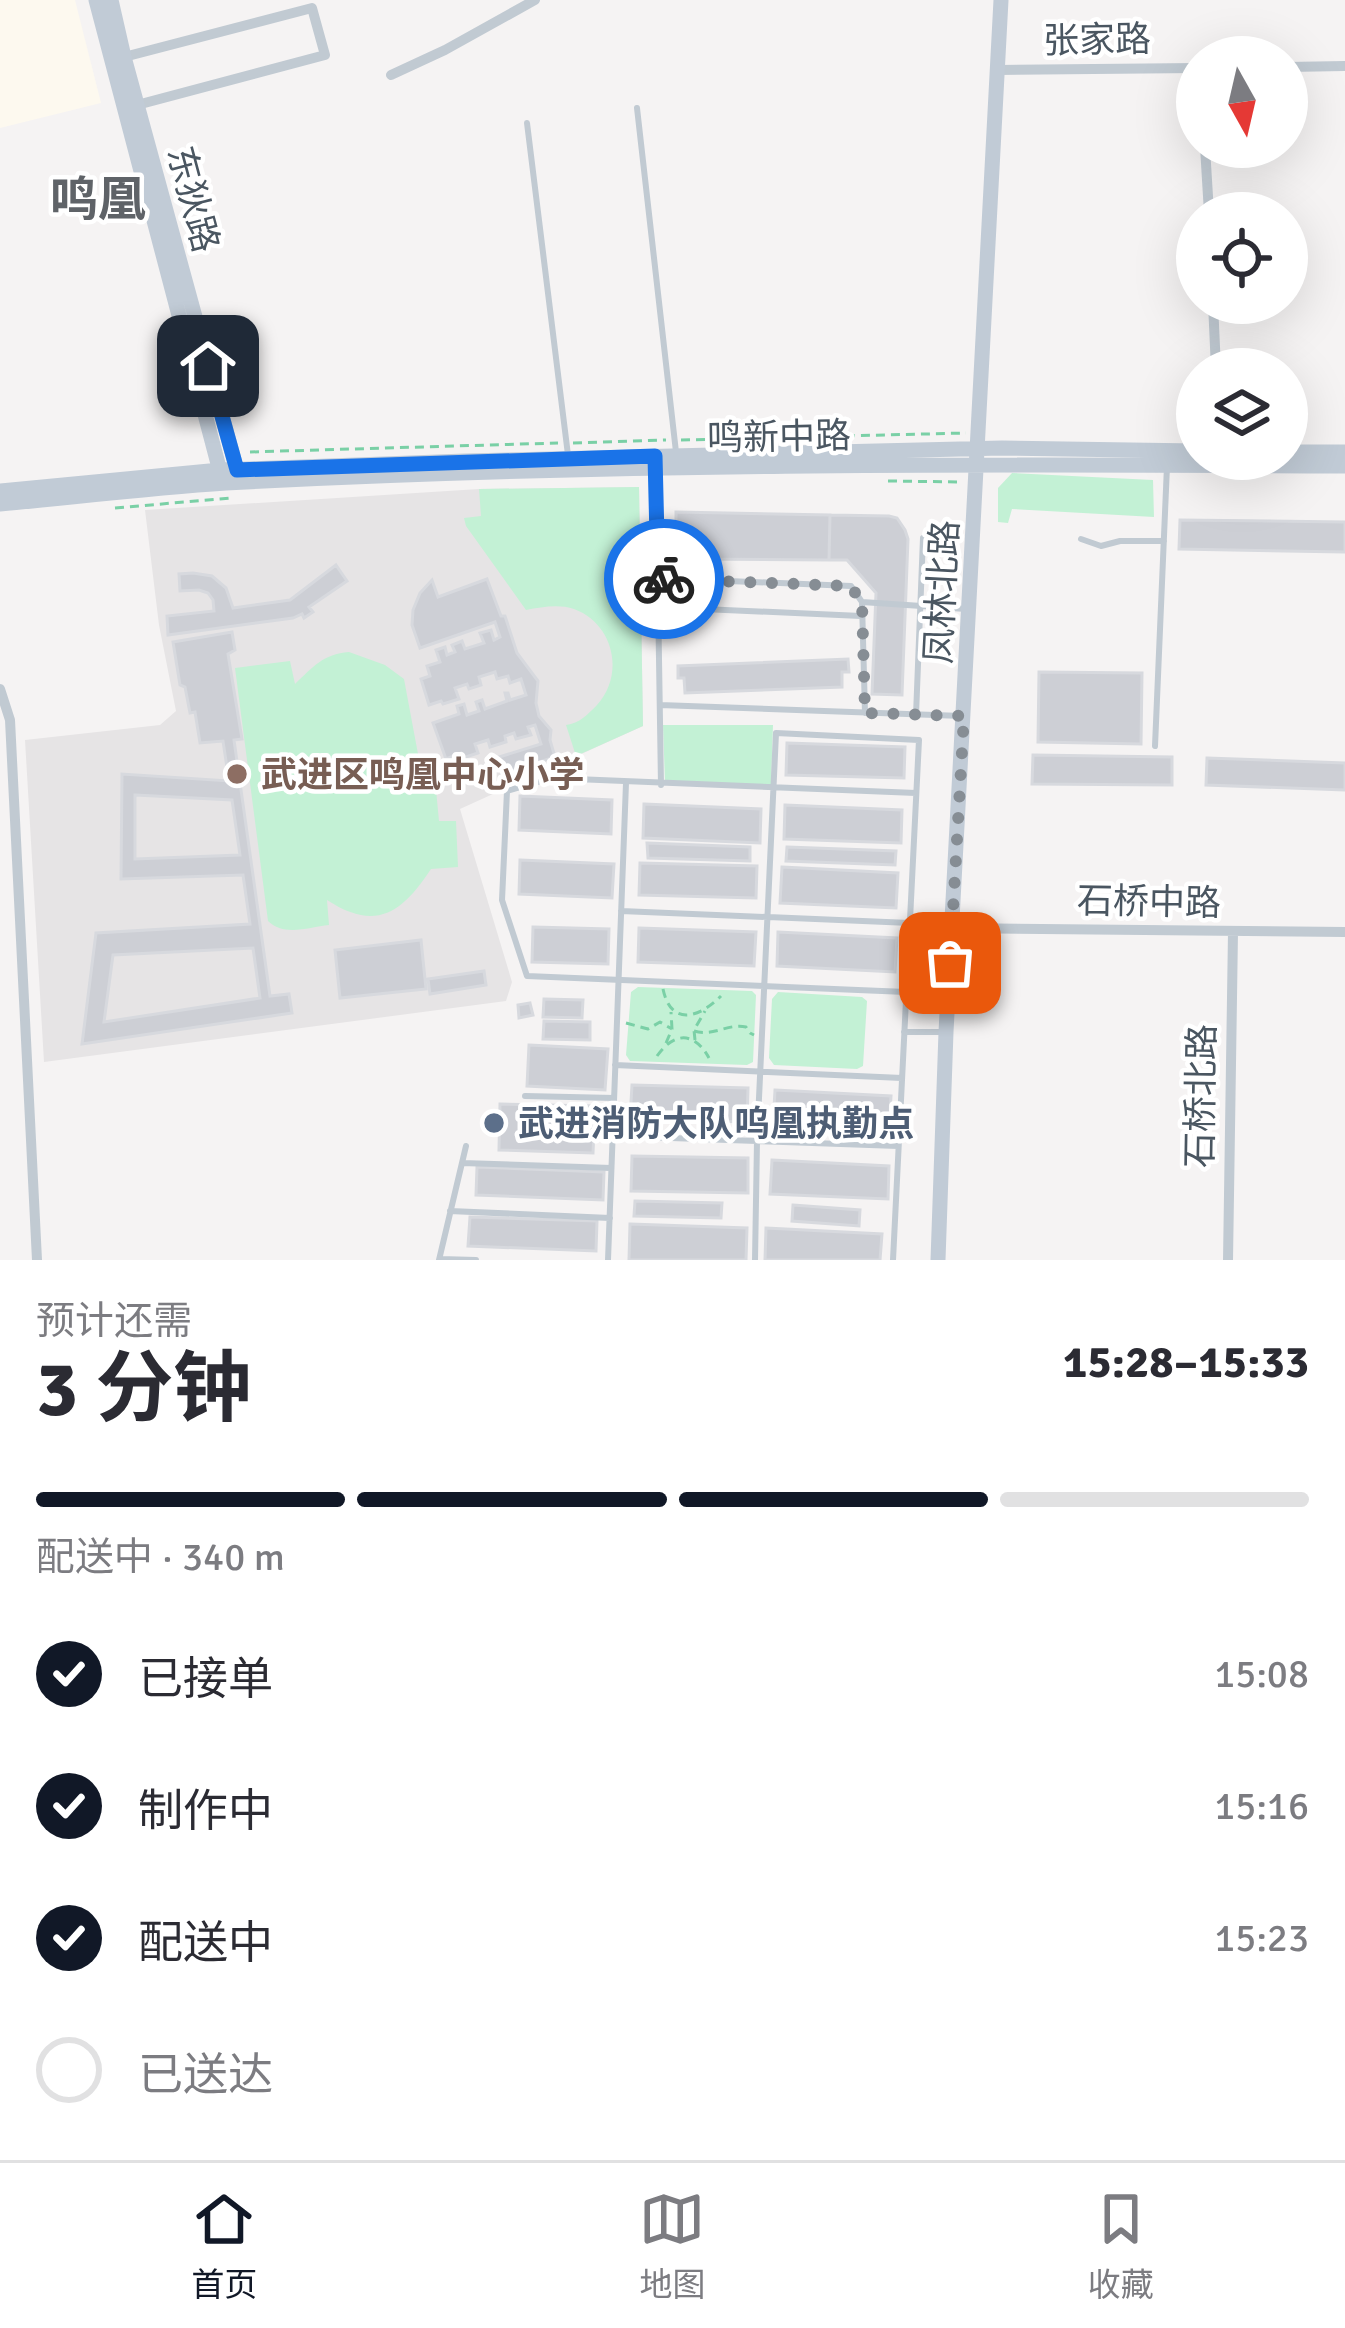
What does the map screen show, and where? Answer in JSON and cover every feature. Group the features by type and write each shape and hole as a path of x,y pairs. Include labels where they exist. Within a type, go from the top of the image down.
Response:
{"main road":[{"name":"东狄路","path":"95,0 230,481"},
{"name":"东狄路","path":"111,0 230,481"},
{"name":"凤林北路","path":"938,1260 1001,0"},
{"path":"1308,452 1345,452"},
{"name":"鸣新中路","path":"0,504 230,481 568,458 656,462 676,456 978,456 1345,466"},
{"name":"鸣新中路","path":"0,491 656,462 978,456"},
{"name":"鸣新中路","path":"1167,458 1176,456"}],"street":[{"path":"391,75 535,0"},
{"path":"124,57 312,8 325,56 137,105"},
{"path":"1308,67 1345,66"},
{"name":"张家路","path":"998,70 1176,68"},
{"path":"0,689 10,720 37,1260"},
{"name":"石桥中路","path":"952,928 1345,932"},
{"name":"石桥北路","path":"1228,1260 1233,932"}],"lane":[{"path":"638,108 676,456"},
{"path":"527,123 568,458"},
{"path":"1155,746 1167,458"},
{"path":"656,462 662,784"},
{"path":"916,715 923,538"},
{"path":"1081,539 1101,545 1164,541"},
{"path":"658,578 850,586 862,602 865,713"},
{"path":"862,602 970,609"},
{"path":"658,608 861,616"},
{"path":"660,705 964,716"},
{"path":"755,1260 776,733 919,740 892,1260"},
{"path":"906,992 527,976 502,900 508,791 551,778 916,793"},
{"path":"608,1260 626,783"},
{"path":"621,910 910,923"},
{"path":"904,1032 946,1032"},
{"path":"615,1065 902,1078"},
{"path":"525,1096 614,1098"},
{"path":"613,1136 898,1146"},
{"path":"466,1146 439,1259 476,1260"},
{"path":"462,1163 611,1168"},
{"path":"450,1211 610,1218"}],"path":[{"path":"114,508 230,481"},
{"path":"881,481 977,482"},
{"path":"652,1066 672,1030 663,982"},
{"path":"695,1042 694,1031 728,984"},
{"path":"671,1009 684,1016 707,1009"},
{"path":"617,1022 648,1029 660,1022 672,1030"},
{"path":"694,1031 705,1035 740,1025 762,1038"},
{"path":"666,1045 681,1037 695,1042 716,1069"}],"shaded area":[{"path":"0,0 75,0 101,103 0,128"},
{"name":"武进区鸣凰中心小学","path":"639,487 643,726 460,809 512,982 506,1001 44,1062 25,740 160,725 176,711 159,625 145,510 479,489"}],"green space":[{"path":"1012,473 1153,480 1154,517 1012,509 1008,523 998,522 998,488"},
{"path":"639,487 643,726 576,756 566,725 586,715 606,693 613,665 606,638 588,616 574,609 526,610 464,518 481,516 479,489"},
{"path":"349,652 385,665 404,679 421,770 435,779 439,821 456,821 458,867 431,869 409,897 386,913 360,915 327,900 329,925 281,929 268,921 235,668 290,661 295,684 325,659"},
{"path":"663,725 773,725 771,786 665,783"},
{"path":"638,987 752,991 756,995 753,1062 630,1061 626,1055 631,992"},
{"path":"778,992 867,1001 863,1066 774,1065 769,1058 772,999"}],"building":[{"path":"676,512 830,515 829,560 694,559 694,542 676,542"},
{"path":"830,515 889,516 897,518 905,530 902,695 872,694 876,593 847,560 829,560"},
{"path":"1180,520 1345,522 1345,552 1179,549"},
{"path":"336,565 347,581 309,607 313,612 304,618 302,614 168,635 167,616 214,611 208,593 180,591 179,574 212,576 226,588 233,608 290,600"},
{"path":"487,579 517,653 538,681 536,703 539,716 551,730 555,757 502,774 496,758 541,744 535,725 528,727 531,735 516,739 514,733 505,736 506,742 490,747 488,740 475,744 478,753 446,759 433,723 459,714 457,706 464,704 467,715 479,711 476,702 482,700 485,709 507,701 505,693 510,700 526,695 521,679 510,683 508,676 497,679 495,672 479,677 481,685 455,688 459,699 429,705 421,679 430,676 427,666 440,662 436,650 445,647 447,655 455,652 452,645 462,641 465,649 484,643 480,633 491,630 494,640 500,637 495,622 420,648 412,625 420,593 432,580 438,597"},
{"path":"232,632 235,650 228,654 242,739 234,740 270,996 289,994 292,1013 82,1044 96,933 250,924 243,875 121,879 122,774 229,781 223,741 200,743 195,712 190,713 185,687 180,685 173,642","holes":["135,795 232,800 240,855 135,859","253,948 260,998 104,1022 113,955"]},
{"path":"848,659 849,672 842,672 842,687 685,693 684,678 678,678 678,666"},
{"path":"1039,672 1142,673 1141,744 1038,742"},
{"path":"787,743 905,747 904,778 786,775"},
{"path":"1033,755 1172,757 1172,785 1032,784"},
{"path":"1207,758 1345,763 1345,790 1206,785"},
{"path":"520,796 612,800 611,834 519,830"},
{"path":"644,804 761,809 760,843 643,838"},
{"path":"785,805 902,810 901,843 784,839"},
{"path":"647,843 750,847 750,861 648,858"},
{"path":"787,847 896,851 895,865 786,861"},
{"path":"520,860 614,864 612,898 519,894"},
{"path":"640,863 757,866 756,898 639,895"},
{"path":"782,867 898,873 896,908 780,903"},
{"path":"533,927 609,929 608,964 532,962"},
{"path":"639,928 756,932 754,966 638,962"},
{"path":"778,932 897,938 895,972 777,966"},
{"path":"421,940 426,989 340,998 335,950"},
{"path":"484,971 486,985 430,994 428,979"},
{"path":"544,999 583,1000 582,1018 543,1017"},
{"path":"530,1003 533,1015 519,1018 518,1005"},
{"path":"544,1021 590,1022 590,1040 543,1039"},
{"path":"529,1045 608,1049 605,1090 527,1086"},
{"path":"632,1085 748,1088 747,1122 630,1119"},
{"path":"775,1090 891,1096 889,1132 773,1125"},
{"path":"500,1104 595,1106 593,1153 499,1150"},
{"path":"632,1156 748,1158 748,1193 631,1191"},
{"path":"772,1160 889,1166 888,1199 770,1194"},
{"path":"477,1167 604,1172 603,1200 476,1195"},
{"path":"635,1201 722,1203 721,1218 634,1216"},
{"path":"793,1205 860,1210 859,1226 792,1221"},
{"path":"470,1217 597,1221 596,1251 468,1246"},
{"path":"630,1224 747,1228 746,1260 629,1260"},
{"path":"766,1228 882,1234 880,1260 765,1260"}],"way so far":[{"path":"664,579 850,586 862,602 865,713 964,716 950,963"}],"place":[{"name":"武进区鸣凰中心小学","path":"237,774"},
{"name":"武进消防大队呜凰执勤点","path":"494,1123"}],"district":[{"name":"鸣凰","path":"98,199"}],"route":[{"path":"208,366 237,470 655,456 658,578 664,579"}]}
